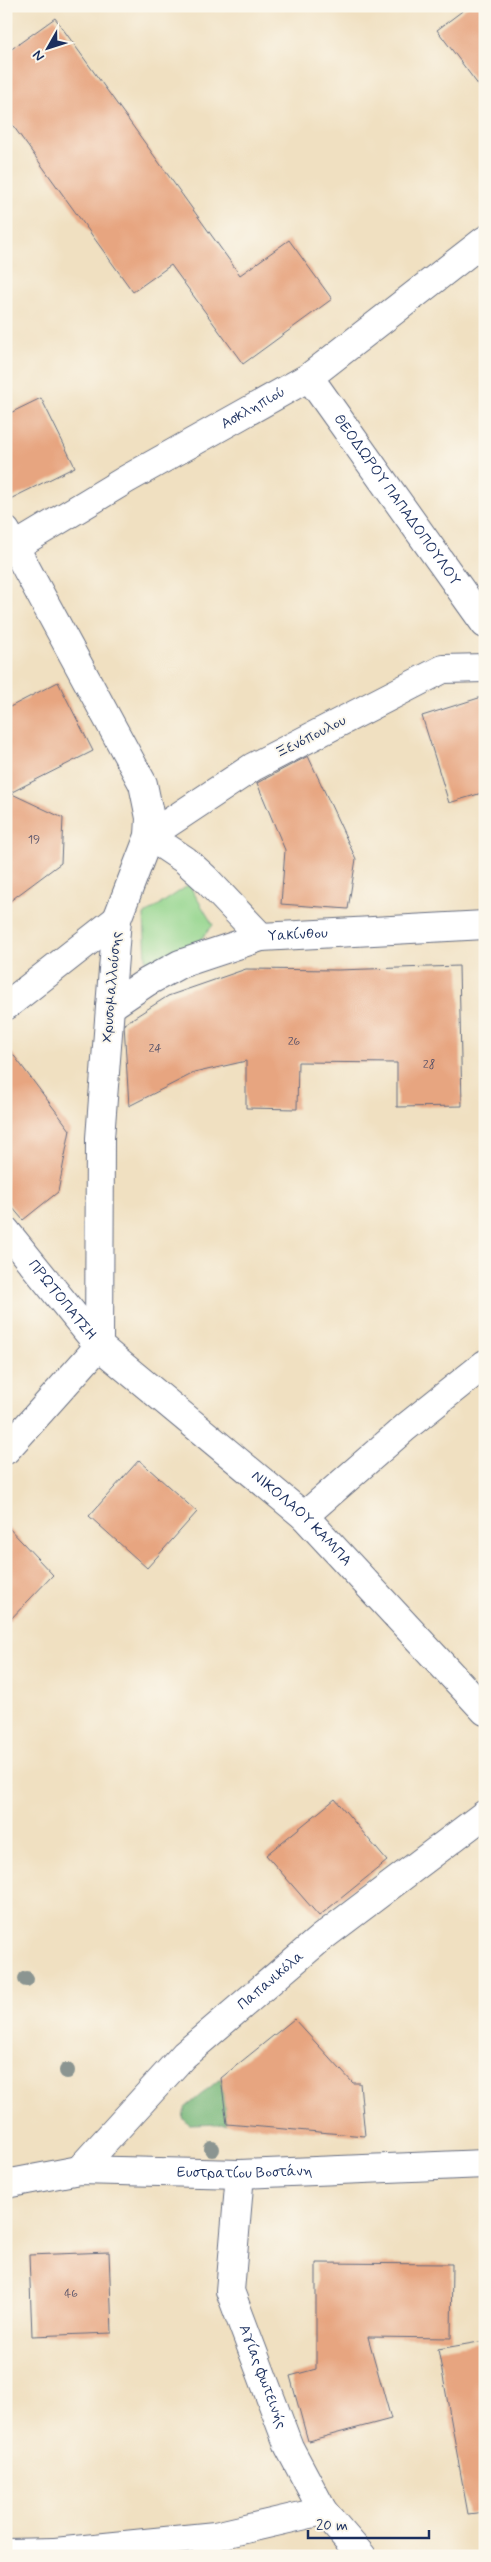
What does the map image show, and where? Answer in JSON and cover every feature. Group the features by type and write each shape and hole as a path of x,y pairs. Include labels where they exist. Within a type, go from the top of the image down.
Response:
{"street":[{"name":"Ασκληπιού","path":"9,543 309,377 485,240"},
{"name":"ΘΕΟΔΩΡΟΥ ΠΑΠΑΔΟΠΟΥΛΟΥ","path":"309,377 485,624"},
{"name":"Χρυσομαλλούσης","path":"9,543 143,784 150,818 149,836 117,919 100,1138 99,1346"},
{"name":"Ξενόπουλου","path":"149,836 253,768 443,669 485,668"},
{"name":"Υακίνθου","path":"149,836 192,866 261,937 485,925"},
{"path":"6,1006 117,919"},
{"path":"110,1008 147,982 180,964 261,937"},
{"name":"ΠΡΩΤΟΠΑΤΣΗ","path":"6,1231 99,1346"},
{"path":"6,1450 99,1346"},
{"name":"ΝΙΚΟΛΑΟΥ ΚΑΜΠΑ","path":"99,1346 304,1516 485,1711"},
{"path":"304,1516 406,1428 485,1364"},
{"name":"Παπανικόλα","path":"79,2170 184,2055 321,1938 485,1814"},
{"name":"Ευστρατίου Βοστάνη","path":"6,2184 79,2170 240,2174 485,2164"},
{"name":"Αγίας Φωτεινής","path":"240,2174 230,2291 289,2447 323,2511 362,2556"},
{"path":"6,2553 55,2554 216,2536 323,2511"}],"green space":[{"path":"189,885 213,925 180,964 147,982 144,915"},
{"path":"221,2078 227,2124 189,2125 183,2118 185,2108"}],"building":[{"path":"469,6 485,6 485,94 437,30"},
{"path":"55,18 240,275 289,240 332,299 243,364 171,265 133,292 6,116 6,53"},
{"path":"41,398 75,467 6,501 6,415"},
{"path":"58,682 93,751 10,793 63,818 61,863 6,904 6,709"},
{"path":"485,696 485,792 449,803 422,716"},
{"path":"308,756 356,859 348,909 281,904 285,850 257,783"},
{"path":"459,966 462,1106 397,1107 397,1063 298,1062 297,1109 246,1108 246,1061 194,1073 129,1106 124,1024 168,996 246,969 338,970"},
{"path":"6,1045 70,1130 58,1192 23,1220 6,1200"},
{"path":"139,1460 197,1512 147,1568 89,1516"},
{"path":"6,1525 53,1575 6,1624"},
{"path":"335,1799 387,1861 319,1916 266,1855"},
{"path":"294,2019 353,2083 360,2083 365,2136 227,2124 221,2078"},
{"path":"109,2252 112,2333 32,2336 29,2255"},
{"path":"316,2263 452,2264 451,2338 368,2337 391,2419 308,2441 290,2376 316,2369"},
{"path":"485,2341 485,2512 468,2514 438,2349"}]}
